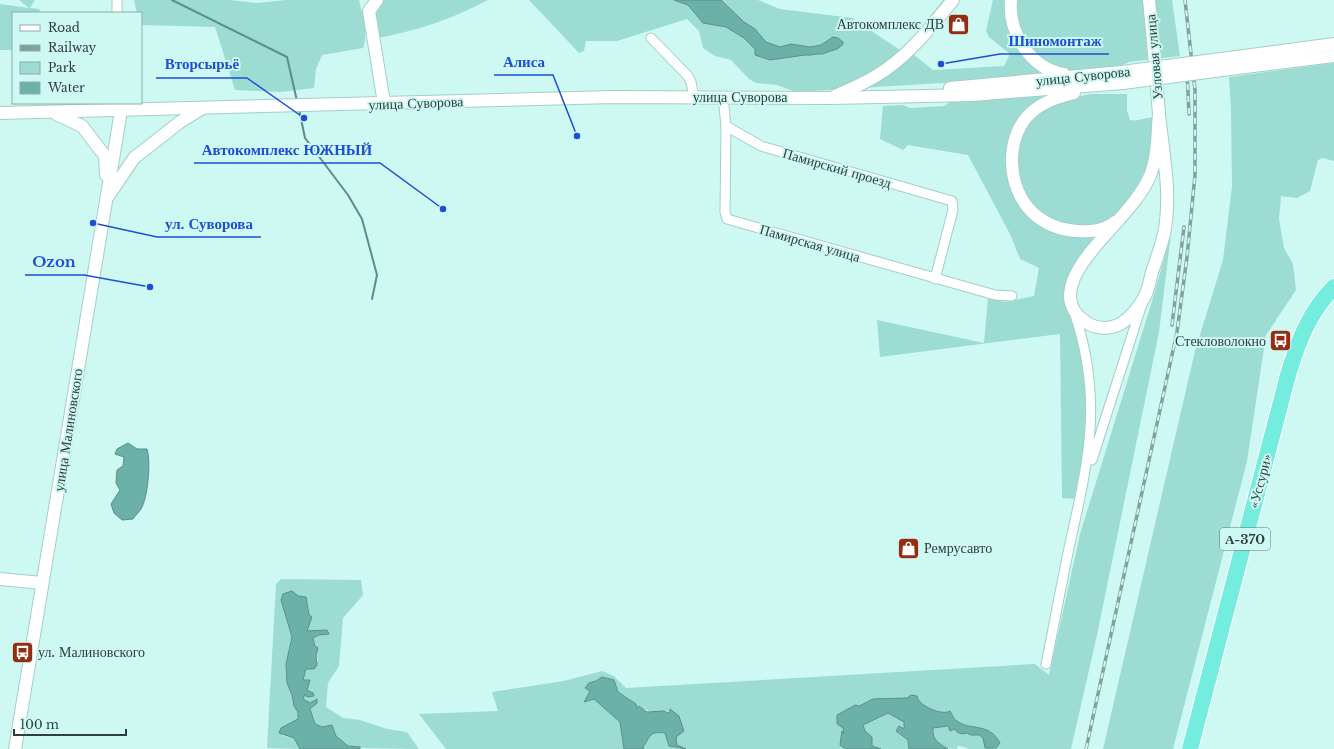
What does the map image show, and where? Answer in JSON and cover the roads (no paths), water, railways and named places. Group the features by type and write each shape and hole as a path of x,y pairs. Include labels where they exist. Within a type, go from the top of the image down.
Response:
{"highway":[{"name":"«Уссури»","path":"1190,749 1286,382 1304,329 1317,306 1334,287"},
{"name":"«Уссури»","path":"1304,329 1313,317 1334,296"}],"street":[{"path":"117,0 117,12"},
{"path":"377,0 368,5 384,104"},
{"path":"831,98 877,76 907,53 925,35 953,0"},
{"path":"1011,0 1010,10 1014,29 1023,48 1039,64 1053,73 1079,76"},
{"name":"Узловая улица","path":"1148,0 1159,114"},
{"path":"651,38 688,76 691,82 694,97"},
{"name":"улица Суворова","path":"1244,62 1334,44"},
{"name":"улица Суворова","path":"0,113 613,97 831,98 972,95 1244,62 1334,56"},
{"name":"улица Суворова","path":"831,98 1079,76 1122,77"},
{"path":"1122,77 1050,100 1033,111 1024,120 1015,136 1012,152 1012,170 1024,201 1033,213 1047,223 1067,230 1090,232 1108,227 1124,215"},
{"name":"Памирская улица","path":"724,97 726,126 724,160 725,212 728,219 935,279 995,295 1012,296"},
{"path":"107,198 134,158 180,122 201,108"},
{"name":"улица Малиновского","path":"15,749 121,111"},
{"path":"51,112 82,126 104,156 107,198"},
{"path":"1046,664 1080,502 1090,448 1092,418 1091,387 1082,334 1070,296 1071,284 1076,271 1124,215 1149,178 1156,146 1159,114"},
{"path":"1080,502 1164,233 1166,203 1159,114"},
{"name":"Памирский проезд","path":"726,126 760,146 952,201 953,210 935,279"},
{"path":"1074,310 1083,321 1094,326 1108,327 1118,325 1129,317 1145,296"},
{"path":"0,579 42,583"}],"water":[{"path":"674,0 721,0 744,22 755,29 766,42 780,47 791,44 810,47 821,45 833,37 838,38 843,42 843,44 836,49 823,54 770,60 755,55 755,49 744,38 726,27 703,23 688,5"},
{"path":"128,443 137,449 147,449 149,462 148,479 141,509 133,519 122,520 114,513 111,504 120,490 116,483 117,470 123,466 124,457 115,454 117,449"},
{"path":"292,591 298,596 306,597 309,615 312,617 307,631 327,630 329,634 319,635 313,638 315,646 318,648 316,655 317,665 314,669 306,669 303,680 310,680 307,690 313,693 314,696 307,697 305,694 303,699 310,703 317,699 317,703 310,709 315,724 322,727 332,725 336,736 348,746 360,747 360,749 300,749 294,738 279,733 281,728 298,719 298,712 294,706 292,695 287,683 286,664 292,637 281,600 283,594"},
{"path":"602,677 614,680 618,692 636,704 637,709 639,706 647,712 664,711 667,713 670,712 670,709 679,716 684,731 676,737 677,745 686,749 669,746 665,733 656,733 651,735 643,747 644,749 624,749 620,722 594,699 584,702 590,691 585,688 589,683"},
{"path":"911,695 917,696 918,700 931,709 942,712 950,711 955,719 962,724 985,729 991,732 996,736 1000,743 996,748 985,748 983,738 979,735 971,735 967,733 961,734 954,729 950,731 948,726 933,728 933,732 935,739 948,749 909,749 908,740 896,731 899,726 904,729 904,722 888,713 863,725 865,731 872,737 872,746 881,749 846,749 840,745 842,731 844,734 843,728 837,724 837,715 855,705 859,706 873,699 907,698"}],"waterway":[{"path":"172,0 287,57 297,101"},
{"path":"299,109 305,138 348,195 362,219 377,275 372,299"}],"railway":[{"path":"1086,749 1177,332 1187,257 1195,175 1195,90 1185,0"},
{"path":"1187,72 1189,114"},
{"path":"1172,325 1184,227"}],"place":[{"name":"Автокомплекс ДВ","path":"959,24"},
{"name":"Шиномонтаж","path":"941,64"},
{"name":"Вторсырьё","path":"304,118"},
{"name":"Алиса","path":"577,136"},
{"name":"Автокомплекс ЮЖНЫЙ","path":"443,209"},
{"name":"ул. Суворова","path":"93,223"},
{"name":"Ozon","path":"150,287"},
{"name":"Стекловолокно","path":"1281,341"},
{"name":"Ремрусавто","path":"909,548"},
{"name":"ул. Малиновского","path":"22,652"}]}
